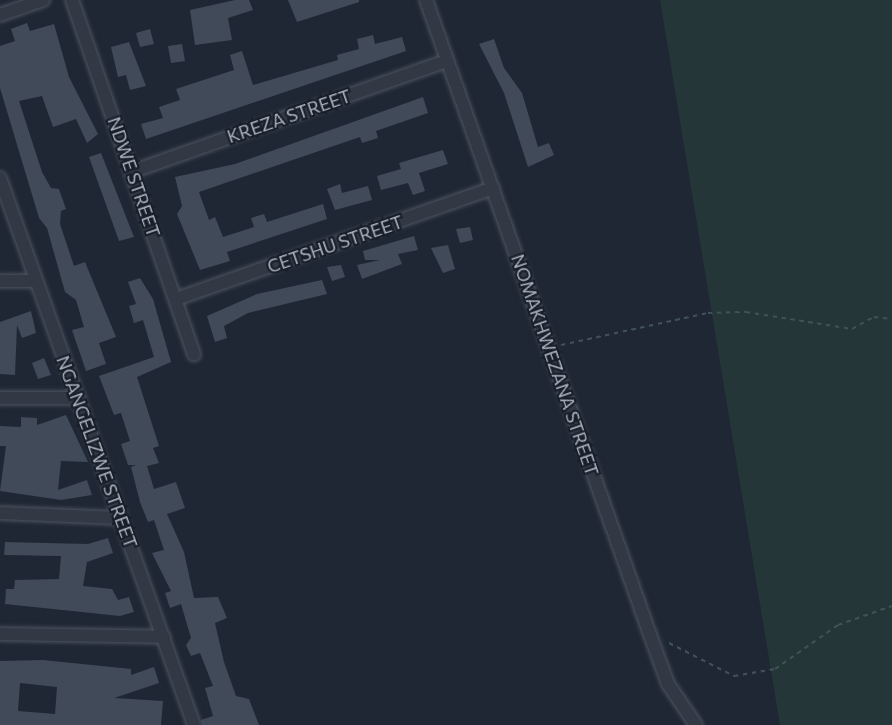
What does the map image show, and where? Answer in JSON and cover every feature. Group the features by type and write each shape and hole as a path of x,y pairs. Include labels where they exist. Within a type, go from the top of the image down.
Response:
{"street":[{"path":"0,15 43,0"},
{"name":"NDWE STREET","path":"72,0 195,355"},
{"name":"NOMAKHWEZANA STREET","path":"426,0 668,684 696,725"},
{"name":"KREZA STREET","path":"131,172 447,61"},
{"name":"NGANGELIZWE STREET","path":"0,178 194,725"},
{"name":"CETSHU STREET","path":"176,299 493,188"},
{"path":"0,281 36,281"},
{"path":"0,398 79,398"},
{"path":"0,513 120,518"},
{"path":"0,634 164,638"}],"path":[{"path":"548,346 708,313 746,312 852,329 874,317 892,319"},
{"path":"649,632 734,676 775,669 838,626 892,606"}],"shaded area":[{"path":"660,0 892,0 892,725 780,725"}],"building":[{"path":"235,0 249,0 253,10 228,18 232,40 195,45 190,10"},
{"path":"288,0 359,0 359,2 297,22"},
{"path":"27,23 30,31 54,24 69,77 98,134 87,143 76,119 53,127 42,96 19,101 42,172 51,188 59,189 66,209 61,211 60,224 74,266 85,262 116,337 99,343 106,364 86,371 72,330 84,327 76,300 65,292 47,228 39,218 0,88 0,46 15,41 11,29"},
{"path":"150,29 154,44 140,47 136,33"},
{"path":"373,35 375,44 402,37 406,51 146,139 141,124 163,118 159,107 180,100 176,89 234,70 230,55 242,51 253,85 338,60 337,55 359,49 357,39"},
{"path":"494,39 504,68 522,93 538,147 549,143 554,155 528,167 504,93 479,44"},
{"path":"129,42 146,86 130,90 126,75 118,77 111,47"},
{"path":"182,44 185,61 171,63 168,46"},
{"path":"423,97 428,113 376,131 378,138 362,143 360,137 199,192 209,220 215,217 223,237 254,227 251,218 264,214 267,222 323,204 327,219 227,252 230,261 200,270 177,214 182,206 175,177 235,164"},
{"path":"443,150 448,164 419,173 425,191 413,195 408,183 381,190 377,176 401,169 399,163"},
{"path":"101,153 134,237 119,241 89,157"},
{"path":"340,184 342,193 368,186 372,200 335,210 327,189"},
{"path":"470,227 473,240 460,243 456,229"},
{"path":"414,236 418,250 398,254 402,264 362,279 357,265 380,260 365,260 363,251"},
{"path":"448,245 455,269 443,273 431,248"},
{"path":"341,265 345,277 332,281 327,267"},
{"path":"140,278 153,299 171,362 137,377 159,446 153,448 159,463 147,466 154,489 176,482 185,508 167,514 184,552 194,598 218,597 227,618 215,623 224,662 236,696 249,699 259,725 202,725 201,720 213,716 205,688 213,686 200,653 191,656 186,645 191,638 181,604 170,608 165,593 171,591 152,553 164,550 154,520 148,522 140,502 131,467 136,465 128,465 121,444 130,441 121,413 114,415 99,376 154,357 143,320 134,323 129,306 136,304 128,282"},
{"path":"322,280 327,294 248,313 224,326 227,338 215,342 207,316 257,294"},
{"path":"31,311 36,333 22,338 17,325 15,375 0,374 0,322"},
{"path":"44,358 51,375 38,379 32,363"},
{"path":"66,415 88,462 61,461 58,490 87,480 92,495 61,500 0,491 6,446 0,446 0,426 21,427 21,417 37,418 37,425"},
{"path":"108,538 113,553 87,562 83,586 112,589 118,600 129,597 134,612 120,616 5,604 6,589 14,589 15,580 59,579 61,556 4,555 5,542 88,544"},
{"path":"43,660 131,669 131,675 154,667 159,683 114,698 163,701 161,725 0,725 0,661","holes":["20,683 57,687 55,714 18,711"]}]}
